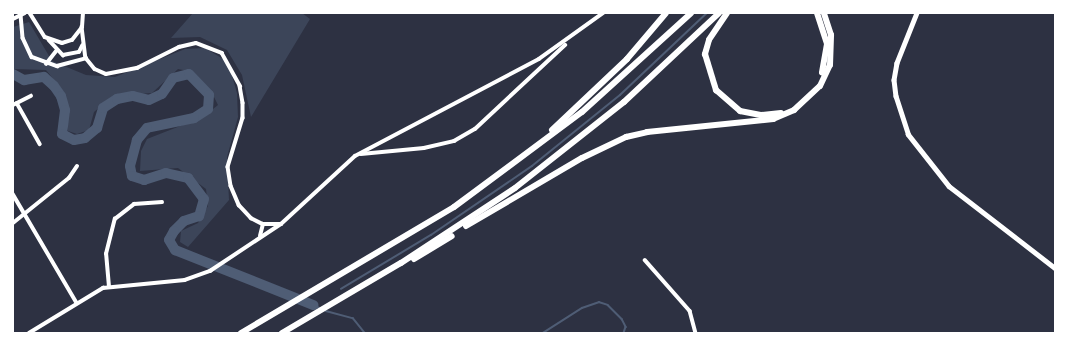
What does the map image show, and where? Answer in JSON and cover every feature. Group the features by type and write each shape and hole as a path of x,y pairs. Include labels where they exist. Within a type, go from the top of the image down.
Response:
{"highway":[{"path":"502,173 567,117 641,44 666,13"},
{"path":"241,333 344,276 419,230 502,173 582,112 691,13"},
{"path":"282,333 401,264 515,188 624,102 719,13"},
{"path":"727,13 709,40 706,54 708,70 722,99 740,111 761,115 792,107 820,80 827,44 817,13"},
{"path":"401,264 424,255 582,158 626,137 647,132 773,119 794,110 820,86 830,65 831,35 824,13"}],"street":[{"path":"30,13 56,51 72,54 83,45"},
{"path":"83,13 83,45 86,58 100,72 116,75 179,47 196,43 222,53 231,65 243,103 243,118 228,167 230,186 239,205 263,224 281,224"},
{"path":"360,155 424,148 454,141 475,129 570,39 603,13"},
{"path":"917,13 897,63 894,80 896,96 908,134 949,186 1055,268"},
{"path":"13,19 22,15 26,48 32,57 46,64 56,66 86,58"},
{"path":"49,40 68,42 82,28"},
{"path":"29,333 77,303 108,287 185,280 210,271 281,224 360,155 570,39"},
{"path":"46,64 56,51"},
{"path":"31,96 15,104 40,144"},
{"path":"13,223 25,215 69,178 77,166"},
{"path":"13,194 77,303"},
{"path":"108,287 106,254 115,219 134,204 162,202"},
{"path":"260,237 263,224"},
{"path":"645,260 690,311 696,333"}],"shaded area":[{"path":"193,13 302,13 310,19 251,117 242,75 227,50 200,37 171,38"},
{"path":"29,22 52,61 86,75 115,77 185,49 205,48 228,62 237,93 238,117 227,157 229,200 188,247 180,242 181,231 198,223 208,206 206,189 178,168 140,171 141,151 147,139 203,117 218,105 213,95 193,72 178,69 152,93 113,96 94,112 89,130 77,134 68,131 66,95 46,70 14,69 13,27"}],"waterway":[{"path":"341,289 431,235 532,166 620,95 707,13"},
{"path":"13,74 24,80 44,77 54,86 61,96 65,110 62,134 74,140 85,138 97,128 103,108 117,99 133,96 149,100 162,94 173,78 189,74 209,95 208,109 194,118 147,128 137,140 130,166 132,176 144,180 166,173 188,178 204,199 199,216 184,221 174,231 169,240 175,250 313,305"},
{"path":"543,333 582,308 599,302 608,305 622,319 626,327 624,333"},
{"path":"313,305 320,308"},
{"path":"326,311 353,318 365,333"}]}
